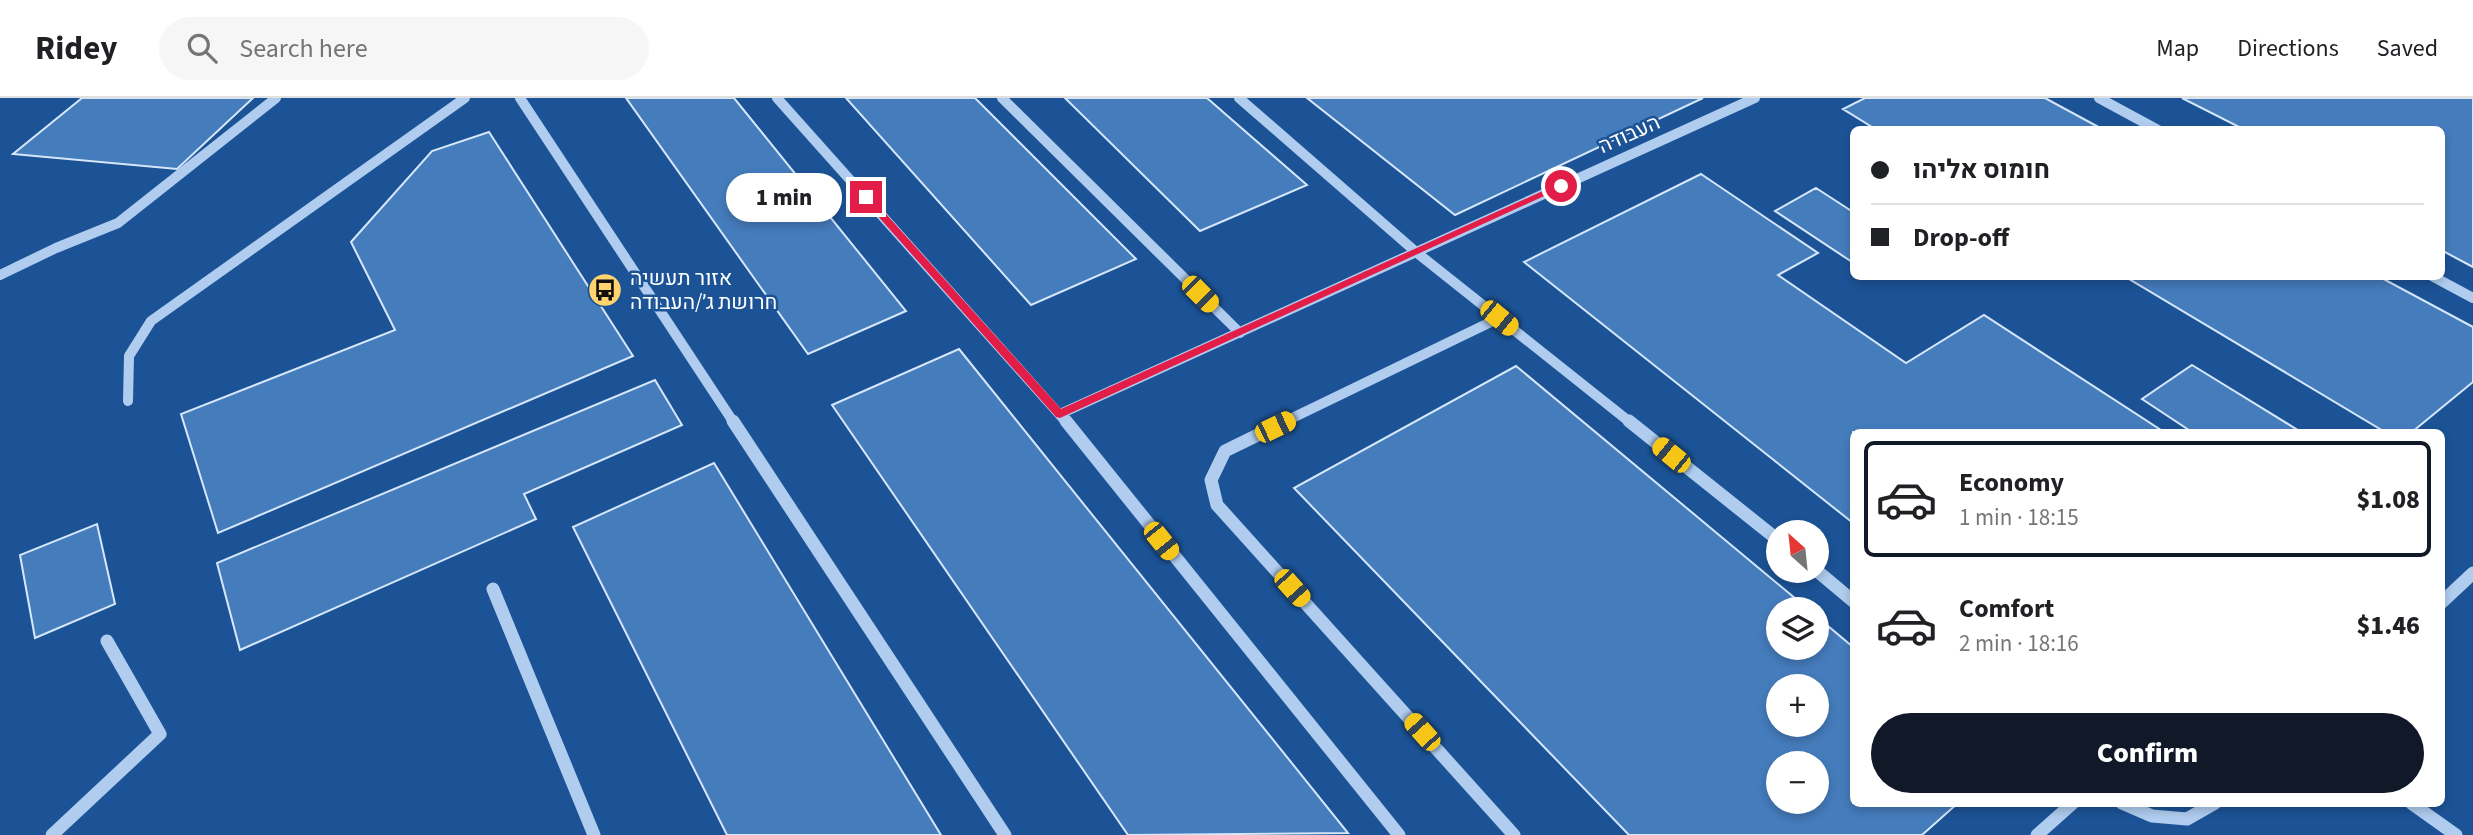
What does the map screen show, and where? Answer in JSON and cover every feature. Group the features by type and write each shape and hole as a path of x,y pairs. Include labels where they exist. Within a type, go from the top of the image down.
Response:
{"street":[{"path":"0,275 56,248 118,223 276,98"},
{"path":"128,401 129,356 151,321 465,98"},
{"path":"520,98 1005,835"},
{"path":"777,98 1060,414 1399,835"},
{"path":"1002,98 1240,333"},
{"path":"1239,98 1416,251 1766,530"},
{"name":"העבודה","path":"1060,414 1755,98"},
{"path":"2099,98 2151,126"},
{"path":"2439,280 2473,298"},
{"path":"1499,318 1224,451 1212,481 1217,505 1514,835"},
{"path":"2445,599 2473,573"},
{"path":"1829,581 1850,598"},
{"path":"494,589 594,835"},
{"path":"52,835 160,734 107,641"},
{"path":"2038,835 2069,807"},
{"path":"2131,807 2152,816 2187,819 2208,807"},
{"path":"2417,807 2456,835"}],"building":[{"path":"82,98 253,98 177,169 13,154"},
{"path":"626,98 734,98 906,311 808,354"},
{"path":"846,98 975,98 1136,259 1031,305"},
{"path":"1065,98 1207,98 1307,185 1200,231"},
{"path":"1307,98 1703,98 1455,215"},
{"path":"1865,98 2045,98 2097,126 1871,126 1843,109"},
{"path":"2182,98 2473,98 2473,267 2445,252 2445,126 2237,126"},
{"path":"489,132 633,356 218,533 181,414 395,330 351,242 432,151"},
{"path":"1701,174 1818,253 1778,275 1906,363 1984,315 2159,429 1850,429 1850,521 1524,262"},
{"path":"1816,188 1850,210 1850,261 1775,211"},
{"path":"2131,280 2385,280 2473,327 2473,382 2416,429 2380,429"},
{"path":"959,349 1348,833 1128,835 832,405"},
{"path":"2192,365 2296,429 2187,429 2142,399"},
{"path":"1516,366 1766,574 1766,583 1777,583 1794,597 1766,597 1766,660 1829,660 1829,627 1850,644 1850,807 1954,807 1922,835 1629,835 1294,488"},
{"path":"655,380 682,425 524,494 536,519 240,650 217,563"},
{"path":"714,463 941,835 727,835 573,527"},
{"path":"97,524 115,604 35,638 20,555"}],"place":[{"name":"אזור תעשיה חרושת ג׳/העבודה","path":"605,290"}],"route":[{"path":"866,197 1060,414 1561,186"}]}
